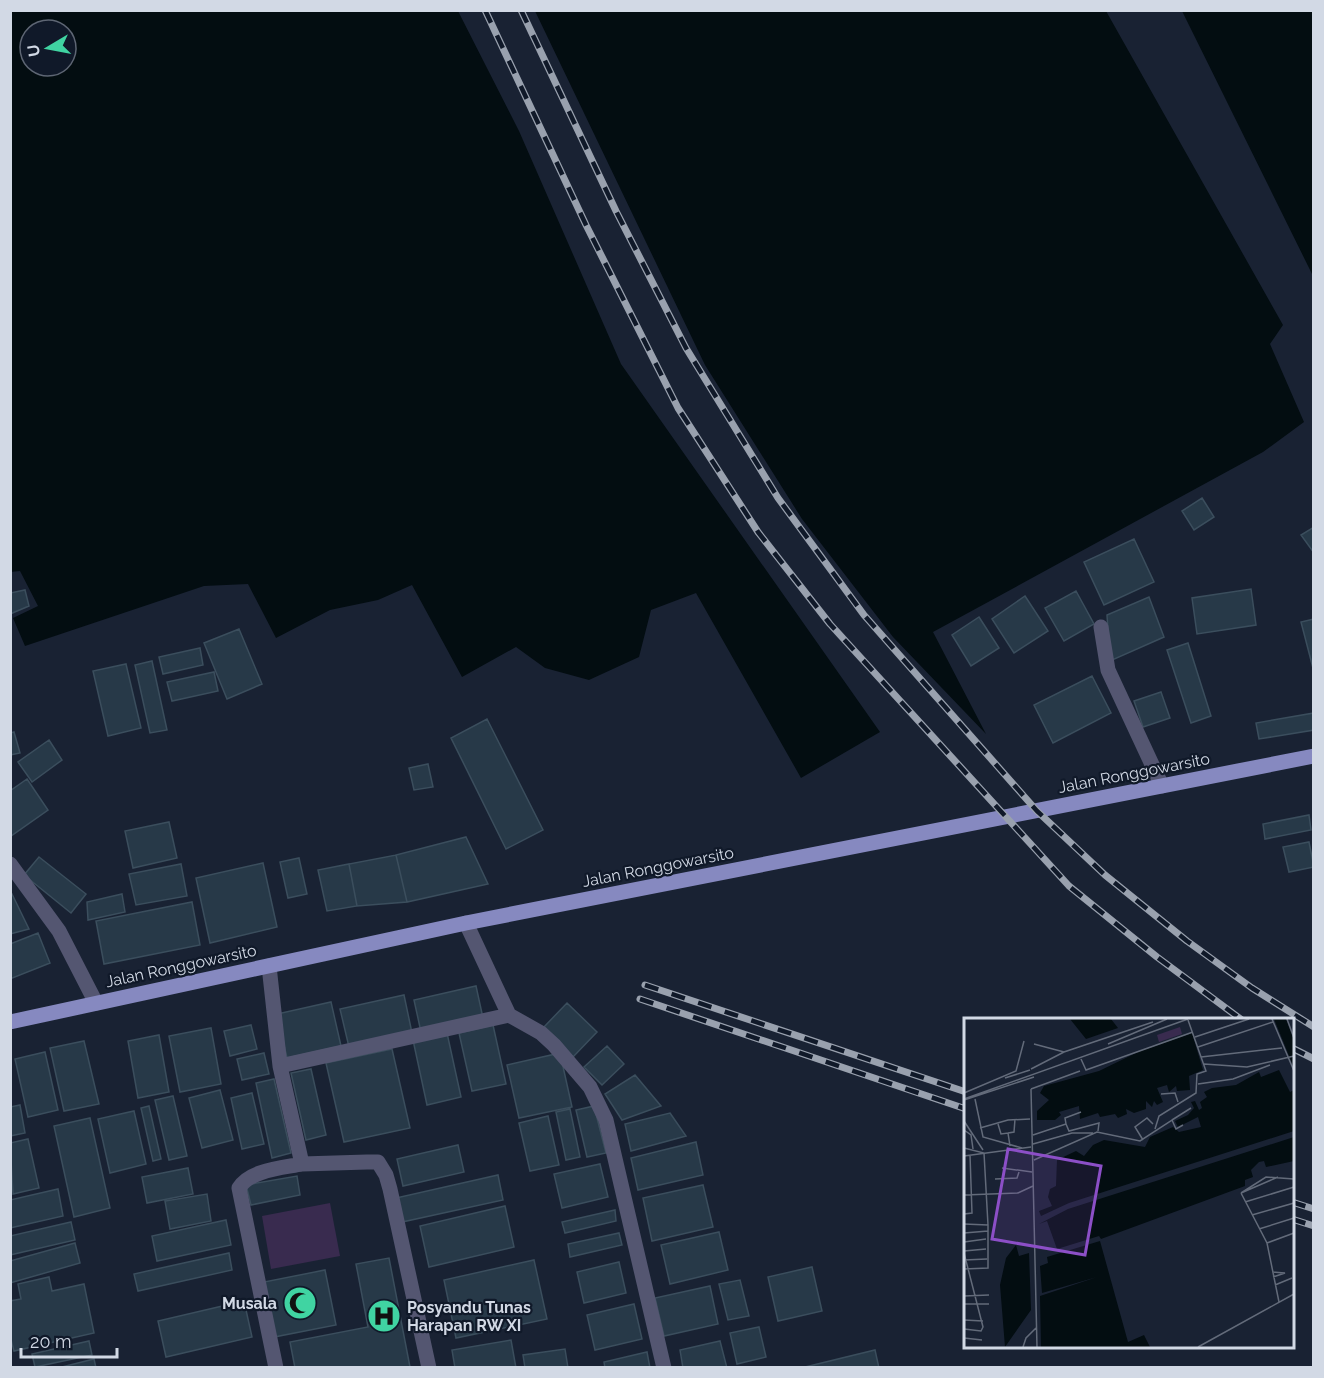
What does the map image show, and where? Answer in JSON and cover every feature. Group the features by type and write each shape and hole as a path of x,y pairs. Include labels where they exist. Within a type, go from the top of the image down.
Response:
{"main road":[{"name":"Jalan Ronggowarsito","path":"10,1022 466,923 1314,756"}],"street":[{"path":"1101,627 1108,670 1162,786"},
{"path":"10,864 59,932 96,1003"},
{"path":"466,923 509,1015 541,1033 554,1045 590,1087 606,1120 664,1368"},
{"path":"269,966 280,1066 302,1164"},
{"path":"280,1066 509,1015"},
{"path":"276,1368 239,1188 244,1180 260,1173 302,1164 367,1161 378,1162 383,1168 390,1189 429,1368"}],"shaded area":[{"path":"11,10 458,11 519,131 621,364 880,732 801,778 696,593 651,610 639,657 589,680 545,668 516,647 462,677 412,585 378,600 330,610 276,638 248,584 204,586 25,646 13,618 38,606 20,571 10,572"},
{"path":"535,11 1106,11 1283,325 1270,344 1304,422 1263,452 933,632 986,734 893,637 802,519 705,365"},
{"path":"1182,11 1313,11 1313,276"},
{"path":"330,1203 340,1256 271,1269 262,1216"}],"building":[{"path":"1202,498 1214,517 1194,530 1182,511"},
{"path":"1314,527 1314,553 1301,535"},
{"path":"1134,539 1154,582 1104,605 1084,562"},
{"path":"1251,589 1256,625 1197,634 1192,598"},
{"path":"25,590 29,606 10,614 10,593"},
{"path":"1076,591 1094,624 1064,641 1045,608"},
{"path":"1025,596 1048,631 1014,653 992,619"},
{"path":"1149,597 1164,637 1110,661 1107,615"},
{"path":"979,617 999,648 971,666 952,635"},
{"path":"1314,619 1314,672 1301,622"},
{"path":"239,629 262,684 227,699 204,643"},
{"path":"1188,643 1211,716 1191,723 1167,650"},
{"path":"200,648 203,665 163,674 159,657"},
{"path":"152,661 167,730 150,733 135,665"},
{"path":"126,664 141,728 108,736 93,671"},
{"path":"214,672 218,691 172,701 167,682"},
{"path":"1092,676 1111,713 1053,743 1034,705"},
{"path":"1161,692 1170,718 1143,727 1134,701"},
{"path":"1314,713 1314,730 1259,739 1256,723"},
{"path":"487,719 543,830 506,849 451,738"},
{"path":"14,732 20,753 10,755 10,733"},
{"path":"49,740 62,760 32,782 18,762"},
{"path":"428,764 433,787 414,790 409,768"},
{"path":"27,779 48,810 11,836 10,791"},
{"path":"1309,815 1311,830 1265,839 1263,824"},
{"path":"169,822 177,858 133,868 125,831"},
{"path":"466,837 488,884 407,902 396,855"},
{"path":"1309,842 1314,867 1289,872 1283,847"},
{"path":"396,855 407,902 357,906 349,864"},
{"path":"39,857 86,894 71,913 24,875"},
{"path":"299,858 307,894 288,898 280,862"},
{"path":"263,863 277,927 210,943 196,878"},
{"path":"181,864 187,896 136,905 129,874"},
{"path":"349,864 357,906 327,911 318,870"},
{"path":"12,894 29,929 10,934 10,895"},
{"path":"122,894 125,912 88,920 87,902"},
{"path":"192,902 200,945 104,964 96,921"},
{"path":"38,933 50,963 10,979 10,944"},
{"path":"476,986 483,1018 421,1032 414,1000"},
{"path":"404,995 412,1033 349,1047 340,1009"},
{"path":"331,1002 341,1046 287,1058 277,1014"},
{"path":"567,1003 597,1032 573,1057 543,1028"},
{"path":"251,1025 257,1049 230,1056 224,1031"},
{"path":"493,1025 506,1084 472,1091 459,1033"},
{"path":"211,1028 221,1084 180,1092 169,1036"},
{"path":"447,1033 461,1097 427,1105 413,1040"},
{"path":"159,1035 169,1092 138,1098 128,1041"},
{"path":"84,1041 99,1104 64,1111 50,1048"},
{"path":"607,1046 624,1064 602,1085 584,1067"},
{"path":"392,1049 410,1128 344,1142 326,1063"},
{"path":"45,1052 58,1110 28,1117 15,1059"},
{"path":"264,1053 269,1074 242,1080 237,1059"},
{"path":"560,1053 572,1107 519,1118 507,1065"},
{"path":"311,1069 326,1135 306,1140 291,1073"},
{"path":"635,1075 661,1106 622,1120 605,1094"},
{"path":"274,1079 291,1153 272,1158 256,1083"},
{"path":"220,1090 233,1140 202,1148 189,1098"},
{"path":"252,1093 264,1144 242,1149 231,1098"},
{"path":"173,1096 187,1156 169,1160 155,1100"},
{"path":"20,1105 25,1133 10,1136 10,1107"},
{"path":"149,1106 161,1159 153,1161 141,1108"},
{"path":"594,1106 606,1153 587,1157 576,1110"},
{"path":"570,1109 580,1157 566,1160 556,1112"},
{"path":"134,1111 146,1164 110,1173 98,1119"},
{"path":"670,1113 686,1136 631,1151 625,1124"},
{"path":"548,1116 559,1165 530,1171 519,1123"},
{"path":"90,1118 110,1208 74,1217 54,1126"},
{"path":"28,1139 39,1188 13,1194 10,1143"},
{"path":"696,1142 703,1175 638,1190 631,1158"},
{"path":"458,1145 464,1172 403,1186 397,1159"},
{"path":"600,1164 608,1197 562,1208 554,1174"},
{"path":"188,1168 193,1194 147,1203 142,1177"},
{"path":"498,1175 503,1200 402,1222 396,1198"},
{"path":"297,1176 300,1195 251,1205 246,1185"},
{"path":"703,1185 713,1227 652,1241 643,1198"},
{"path":"58,1189 63,1216 10,1228 10,1200"},
{"path":"207,1194 211,1221 170,1229 165,1201"},
{"path":"505,1206 514,1247 429,1267 420,1226"},
{"path":"615,1210 616,1221 565,1233 562,1222"},
{"path":"226,1220 231,1245 157,1261 152,1236"},
{"path":"71,1222 75,1240 10,1255 10,1236"},
{"path":"719,1232 728,1270 670,1284 661,1245"},
{"path":"619,1233 622,1245 570,1257 568,1244"},
{"path":"75,1243 80,1263 10,1283 10,1261"},
{"path":"229,1253 232,1270 138,1291 134,1274"},
{"path":"389,1258 410,1367 295,1368 290,1342 368,1327 356,1264"},
{"path":"534,1260 547,1319 456,1338 444,1280"},
{"path":"619,1262 626,1293 584,1303 577,1272"},
{"path":"812,1267 822,1311 778,1321 768,1277"},
{"name":"Musala","path":"325,1270 336,1325 274,1337 264,1282"},
{"path":"49,1277 52,1291 84,1284 94,1333 14,1351 10,1336 10,1301 21,1299 18,1284"},
{"path":"740,1280 749,1316 728,1320 719,1284"},
{"path":"710,1286 718,1324 664,1336 655,1298"},
{"path":"244,1301 252,1337 166,1357 158,1321"},
{"path":"634,1304 642,1339 595,1350 587,1315"},
{"path":"759,1327 766,1357 737,1364 730,1333"},
{"path":"511,1340 516,1368 455,1368 452,1350"},
{"path":"89,1341 92,1355 35,1367 32,1354"},
{"path":"720,1341 727,1368 683,1368 680,1350"},
{"path":"565,1349 568,1368 525,1368 523,1355"},
{"path":"875,1350 879,1368 801,1368"},
{"path":"647,1352 650,1368 605,1368 604,1362"},
{"path":"94,1359 96,1368 58,1368"}],"railway":[{"path":"485,10 586,225 678,408 758,532 830,624 1069,886 1157,957 1239,1018"},
{"path":"521,10 616,211 686,348 778,498 864,615 1037,811 1105,875 1187,941 1252,988 1314,1027"},
{"path":"645,985 964,1091"},
{"path":"640,999 964,1108"},
{"path":"1294,1049 1314,1059"},
{"path":"1294,1203 1314,1209"},
{"path":"1294,1220 1314,1226"}],"place":[{"name":"Musala","path":"300,1303"},
{"name":"Posyandu Tunas Harapan RW XI","path":"384,1316"}]}
